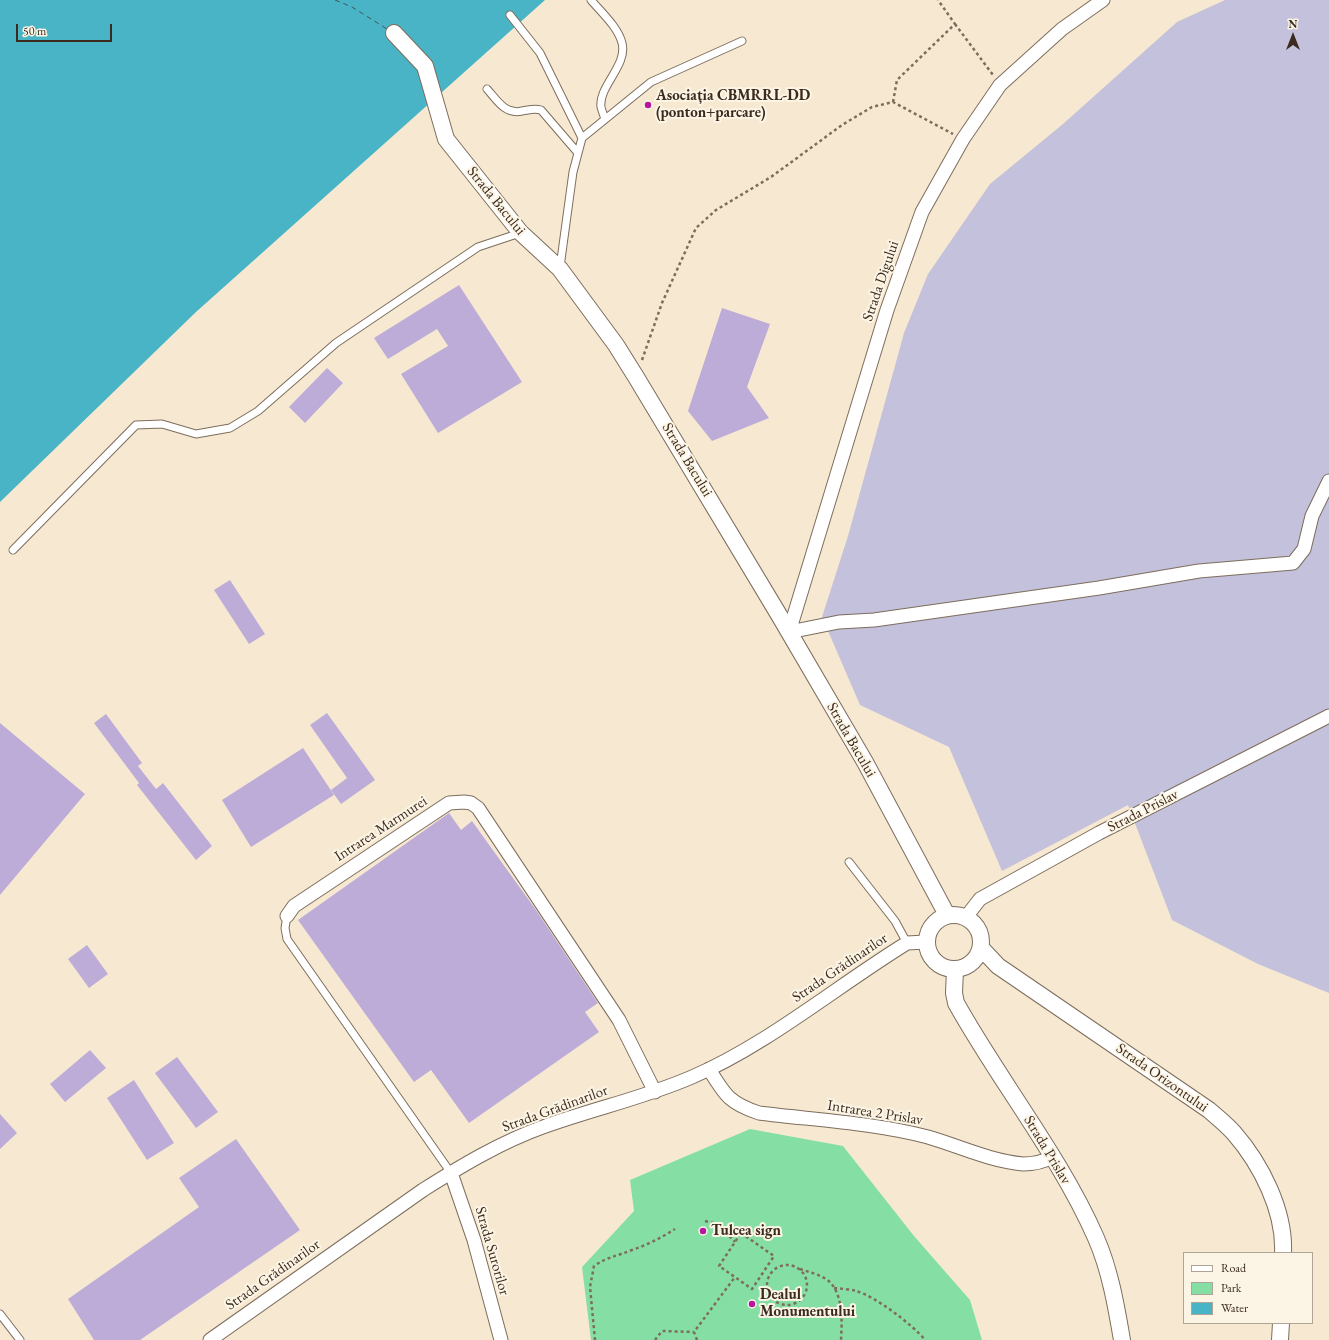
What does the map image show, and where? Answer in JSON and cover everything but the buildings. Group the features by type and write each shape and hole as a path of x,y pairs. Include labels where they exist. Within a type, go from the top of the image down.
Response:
{"street":[{"name":"Strada Digului","path":"789,632 887,310 922,212 963,138 1000,85 1062,29 1103,0"},
{"name":"Strada Bacului","path":"394,33 425,66 446,139 520,232 560,269 616,345 789,632 865,762 947,915"},
{"path":"789,632 839,622 874,620 1092,589 1199,571 1293,563 1304,549 1312,516 1329,481"},
{"name":"Strada Prislav","path":"966,917 980,899 1099,833 1329,716"},
{"name":"Intrarea Marmurei","path":"287,916 294,906 449,804 471,804 478,808 618,1020 655,1092"},
{"path":"947,915 960,915 966,917 978,930 981,939 977,956 972,963 955,970 942,967 932,958 927,950 926,942 928,933 932,925 947,915"},
{"name":"Strada Grădinarilor","path":"210,1340 422,1190 450,1173 506,1143 542,1127 655,1092 709,1069 759,1042 907,943 926,942"},
{"name":"Strada Orizontului","path":"980,948 998,966 1209,1110 1233,1132 1255,1161 1270,1193 1281,1222 1283,1252"},
{"name":"Strada Prislav","path":"955,970 954,993 956,1003 1052,1157 1096,1237 1111,1284 1122,1340"},
{"name":"Intrarea 2 Prislav","path":"709,1069 724,1093 744,1108 759,1113 928,1137 992,1157 1023,1164 1042,1162 1052,1157"},
{"name":"Strada Surorilor","path":"450,1173 474,1240 501,1340"},
{"path":"1280,1340 1281,1324"}],"lane":[{"path":"591,0 619,35 623,44 620,60 604,93 601,106 605,119"},
{"path":"510,15 540,53 582,138"},
{"path":"560,269 573,172 582,138 651,82 742,41"},
{"path":"488,89 504,109 514,112 532,108 541,110 578,153"},
{"path":"13,550 136,425 162,424 196,434 230,428 258,411 336,343 478,247 520,232"},
{"path":"849,862 895,921 907,943"},
{"name":"Intrarea Marmurei","path":"287,916 285,928 287,939 450,1173"},
{"path":"0,1314 20,1340"}],"path":[{"path":"938,0 1000,85"},
{"path":"893,102 897,80 955,24"},
{"path":"636,377 662,303 696,228 716,210 771,178 842,125 872,107 893,102 963,138"},
{"path":"705,1221 718,1224 735,1242"},
{"path":"595,1340 590,1286 594,1266 606,1258 630,1251 658,1240 675,1229"},
{"path":"741,1233 774,1256 765,1269 752,1289 719,1266 741,1233"},
{"path":"799,1269 805,1276 806,1290 800,1300 790,1304 777,1302 769,1292 768,1280 771,1273 782,1265 793,1266 817,1274 827,1280 834,1288 840,1305 842,1323 840,1340"},
{"path":"765,1269 771,1273"},
{"path":"694,1332 735,1277"},
{"path":"834,1288 857,1291 880,1304 916,1329 925,1340"},
{"path":"655,1340 662,1331 694,1332"},
{"path":"694,1332 697,1340"}],"shaded area":[{"path":"1225,0 1329,0 1329,993 1258,964 1172,920 1128,805 1002,871 949,747 860,705 822,617 848,536 904,333 928,274 990,184 1063,124 1177,22"}],"green space":[{"path":"750,1129 843,1146 914,1236 970,1300 982,1340 591,1340 582,1267 634,1211 630,1180"}],"water":[{"path":"0,0 545,0 196,312 0,502"}],"ferry route":[{"path":"335,0 352,7 387,29"}],"place":[{"name":"Asociația CBMRRL-DD (ponton+parcare)","path":"648,105"},
{"name":"Tulcea sign","path":"703,1231"},
{"name":"Dealul Monumentului","path":"752,1304"}]}
